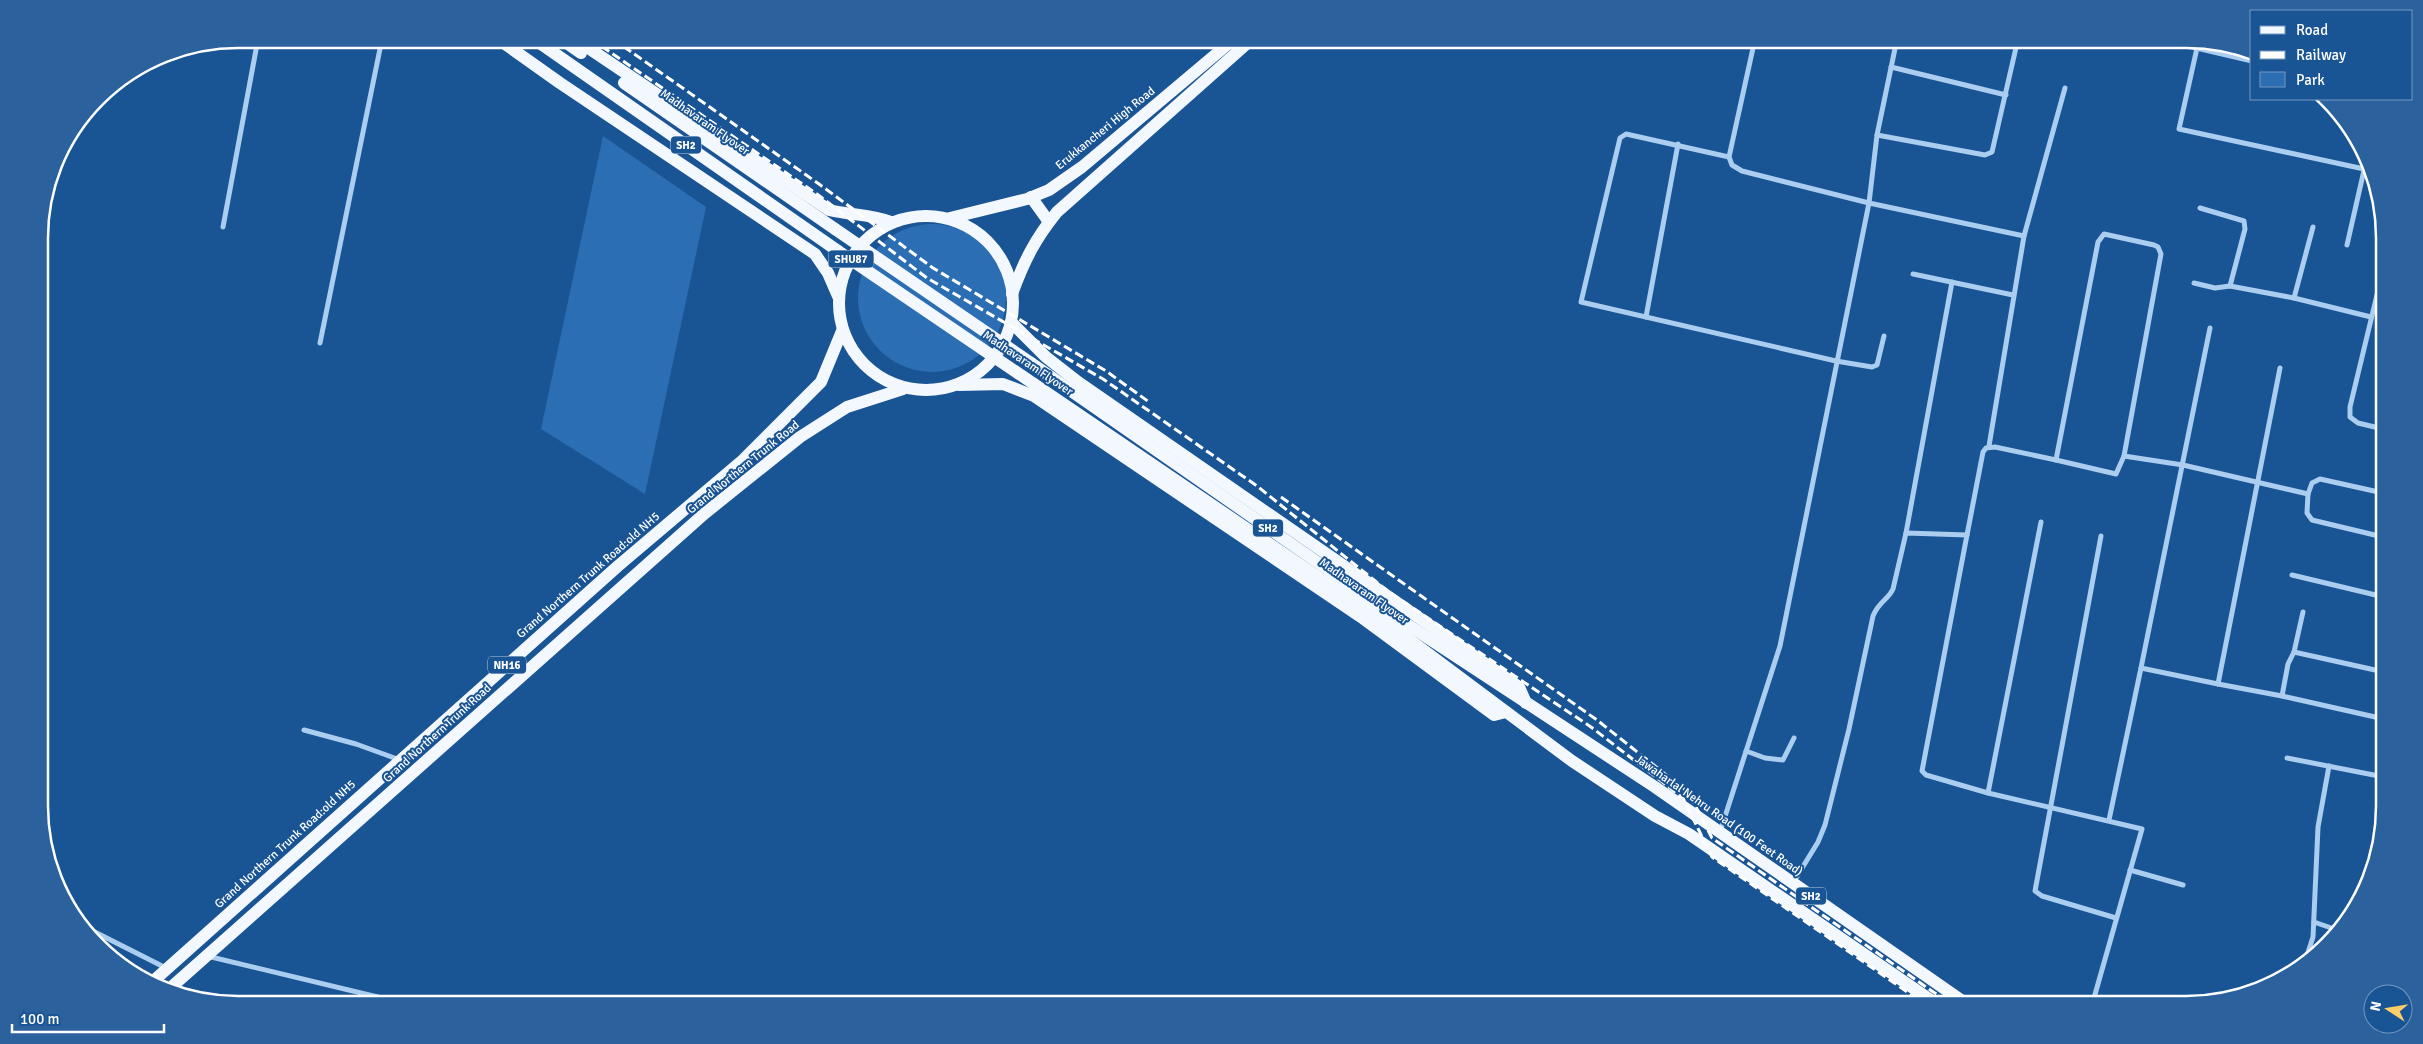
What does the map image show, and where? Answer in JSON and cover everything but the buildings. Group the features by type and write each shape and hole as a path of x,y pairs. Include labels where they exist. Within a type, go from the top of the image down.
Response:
{"main road":[{"path":"511,48 814,254 828,273 838,296"},
{"name":"Madhavaram Flyover","path":"547,48 846,256 1402,634 1506,712"},
{"name":"Madhavaram Flyover","path":"574,48 834,230 1031,362 1399,619 1526,703"},
{"path":"589,48 829,210 855,216 879,217 891,222"},
{"name":"Erukkancheri High Road","path":"950,218 1031,197 1048,190 1082,167 1223,48"},
{"name":"SHU87","path":"1012,294 1024,261 1038,235 1048,222 1123,151 1242,48"},
{"path":"1031,197 1048,222"},
{"name":"SHU87","path":"920,215 950,218 973,229 993,246 1007,269 1012,294 1012,323 1001,349 983,370 959,385 932,392 903,389 877,377 856,356 842,331 838,313 838,296 844,273 855,252 871,235 891,222 920,215"},
{"path":"1012,323 1046,357 1078,382 1519,687 1526,703"},
{"name":"Grand Northern Trunk Road:old NH5","path":"156,978 618,566 743,460 821,382 842,331"},
{"path":"959,385 1003,384 1034,396 1360,617 1494,714 1506,712"},
{"name":"Grand Northern Trunk Road","path":"174,985 704,514 800,436 847,407 903,389"},
{"name":"Jawaharlal Nehru Road (100 Feet Road)","path":"1526,703 1720,832 1955,996"},
{"name":"SH2","path":"1506,712 1572,761 1655,816 1689,834 1925,996"}],"street":[{"path":"223,227 256,48"},
{"path":"320,343 380,48"},
{"path":"1753,48 1729,157 1732,165 1742,171 1869,203 2024,236"},
{"path":"1720,832 1780,646 1869,203 1877,135 1895,48"},
{"path":"1877,135 1986,155 1992,152 2016,48"},
{"path":"2250,61 2197,48 2179,129 2362,169"},
{"path":"1891,67 2006,95"},
{"path":"2065,88 2024,236 1989,446 1982,452 1922,772 1935,778 1988,793 2142,829 2094,996"},
{"path":"1729,157 1678,144 1626,134 1620,138 1580,299 1584,304 1836,361 1872,367 1877,365 1884,336"},
{"path":"1646,317 1678,144"},
{"path":"2347,245 2363,172"},
{"path":"2200,208 2244,221 2245,228 2230,286"},
{"path":"2294,298 2313,227"},
{"path":"1989,446 2116,474 2124,456 2161,254 2158,247 2104,234 2098,242 2056,460"},
{"path":"1913,274 2013,295"},
{"path":"1793,883 1818,842 1825,825 1849,730 1877,605 1891,594 1893,589 1906,533 1952,282"},
{"path":"2194,284 2215,288 2230,286 2294,298 2371,317"},
{"path":"2376,297 2350,407 2350,417 2358,423 2376,427"},
{"path":"2109,820 2210,328"},
{"path":"2218,684 2280,368"},
{"path":"2124,456 2183,465 2308,494"},
{"path":"2376,492 2320,480 2312,484 2308,494 2307,514 2312,520 2376,536"},
{"path":"1988,793 2041,522"},
{"path":"1906,533 1967,535"},
{"path":"2101,536 2035,891 2042,896 2116,918"},
{"path":"2292,575 2376,595"},
{"path":"2282,696 2288,664 2294,652 2303,612"},
{"path":"2294,652 2376,670"},
{"path":"2141,668 2376,717"},
{"path":"304,730 356,744 400,760"},
{"path":"1746,751 1765,758 1783,760 1794,738"},
{"path":"2287,758 2376,775"},
{"path":"2311,949 2318,827 2329,766"},
{"path":"2130,870 2183,885"},
{"path":"2314,922 2331,928"},
{"path":"95,932 167,969"},
{"path":"206,956 373,996"}],"green space":[{"path":"603,136 706,207 645,494 541,429"},
{"path":"932,224 960,230 984,246 1000,270 1006,298 1000,326 984,350 960,366 932,372 904,366 880,350 864,326 858,298 864,270 880,246 904,230"}],"railway":[{"path":"604,48 817,194 927,278 1103,379 1257,486 1389,592 1591,727 1683,798 1712,857 1913,996"},
{"path":"626,48 819,184 933,268 1106,371 1149,402"},
{"path":"1281,497 1597,720 1689,793 1712,838 1939,996"}]}
